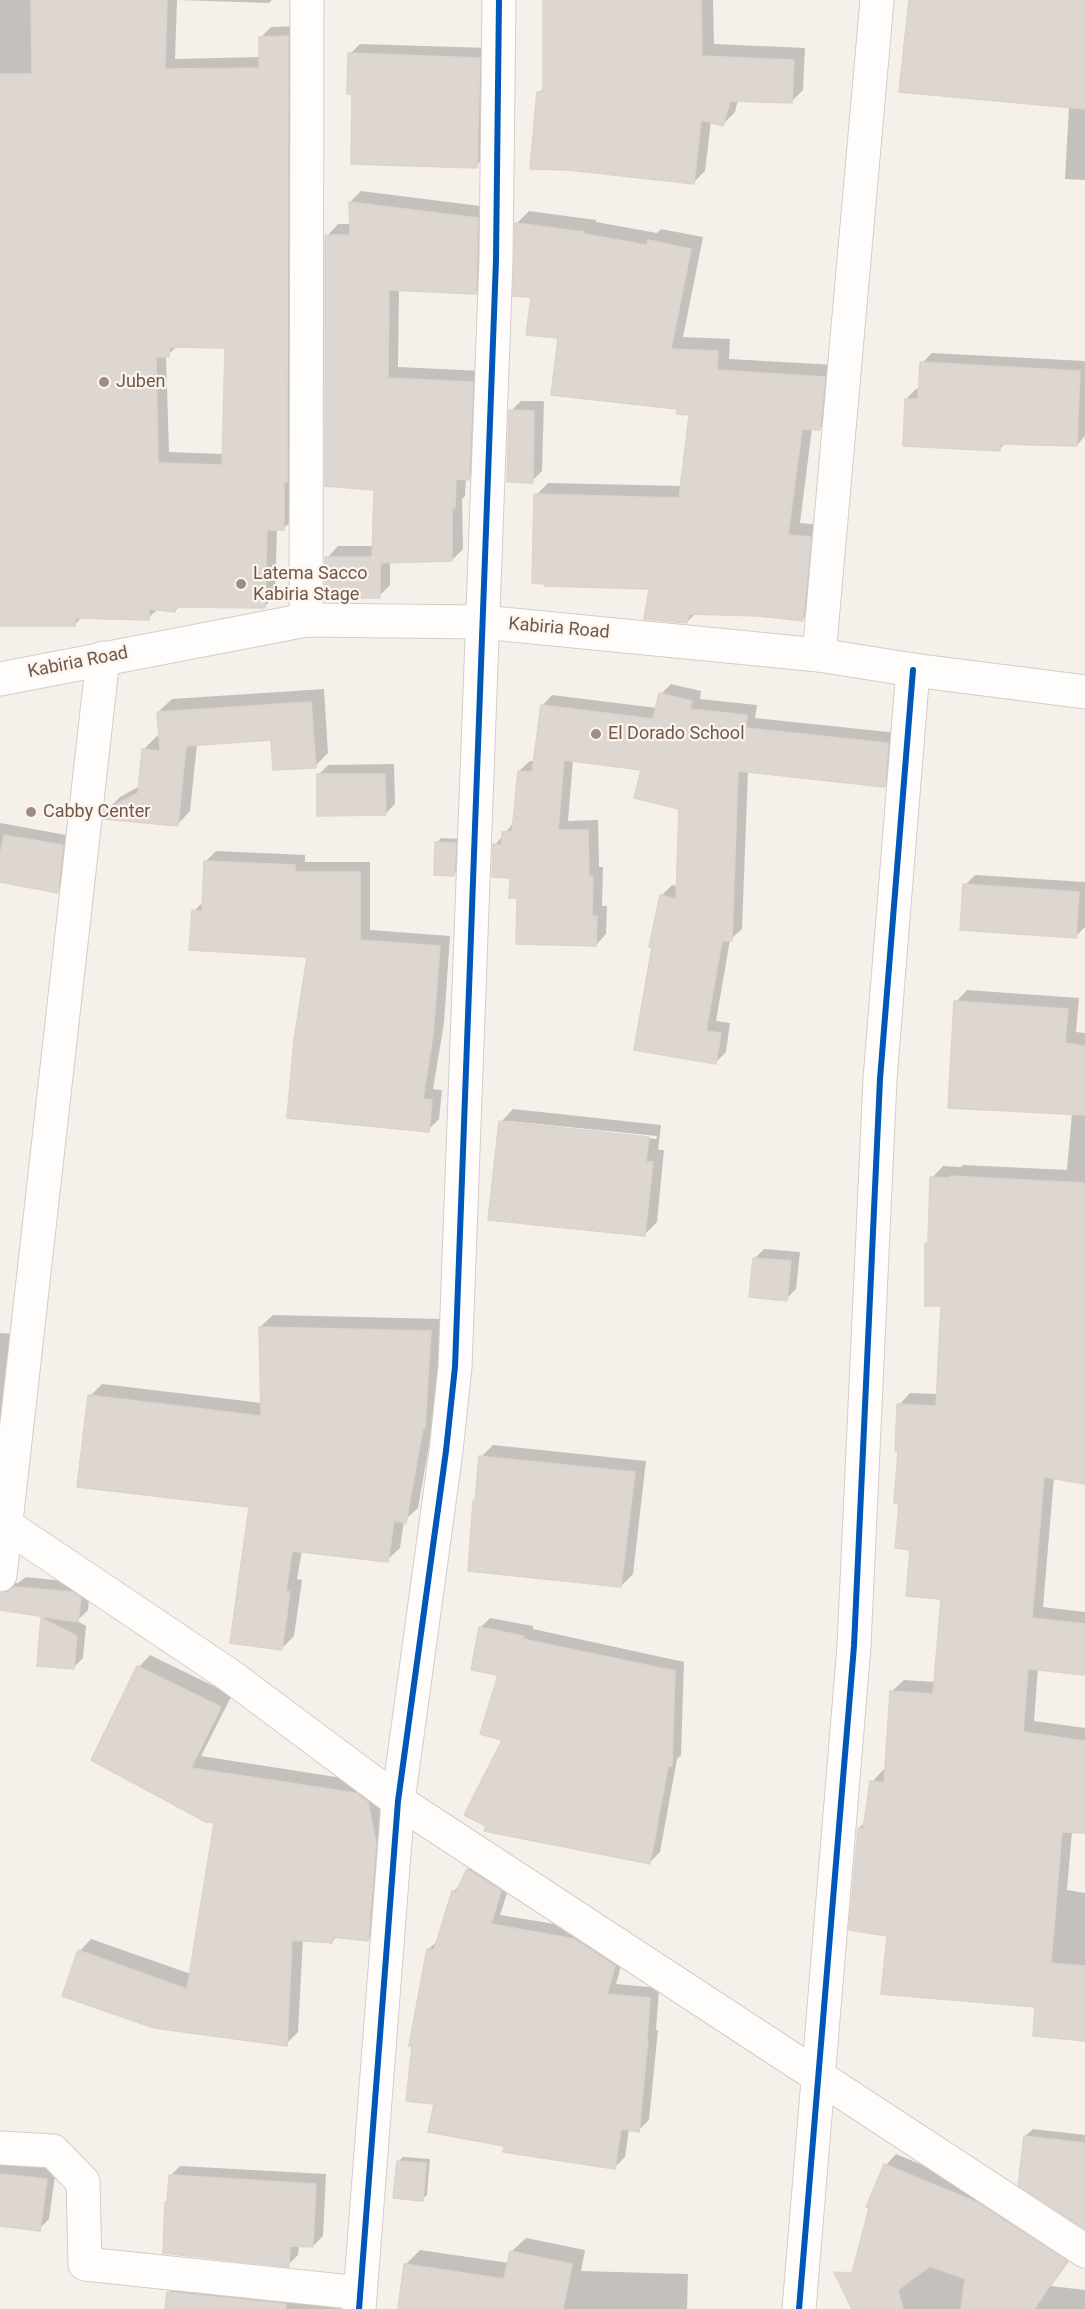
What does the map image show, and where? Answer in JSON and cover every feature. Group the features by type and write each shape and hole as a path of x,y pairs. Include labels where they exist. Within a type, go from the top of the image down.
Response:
{"street":[{"path":"306,620 308,0"},
{"path":"0,2148 53,2151 83,2182 85,2264 360,2301 398,1801 446,1451 455,1367 496,260 499,0"},
{"path":"819,655 877,0"},
{"name":"Kabiria Road","path":"0,679 306,620 482,622 819,655 913,670 1085,692"},
{"path":"0,1575 3,1522 103,658"},
{"path":"799,2309 854,1646 880,1079 913,670"},
{"path":"3,1522 229,1676 398,1801 1085,2251"}],"building":[{"path":"31,0 167,0 165,69 259,68 259,37 288,36 287,482 284,482 284,530 267,530 265,608 176,607 175,612 149,609 149,620 75,618 75,626 0,626 0,74 32,74","holes":["169,347 225,348 222,465 158,463 156,357 169,357"]},
{"path":"543,0 701,0 702,56 794,60 792,103 730,101 723,126 701,120 694,184 568,170 530,169 537,92 543,92"},
{"path":"909,0 1085,0 1085,109 899,92"},
{"path":"348,53 480,58 477,168 351,164 352,94 347,94"},
{"path":"349,202 478,218 476,294 389,290 388,378 473,382 469,480 456,479 455,508 452,508 452,561 380,563 380,598 325,598 325,557 372,557 374,490 325,486 325,235 350,235"},
{"path":"515,223 585,232 584,234 647,245 648,240 691,249 671,349 718,351 717,370 825,377 820,430 802,429 788,535 811,537 803,621 759,616 689,614 687,623 644,619 649,589 545,586 545,584 532,583 534,494 679,498 689,415 677,414 677,409 551,395 558,338 526,335 531,297 513,296"},
{"path":"920,362 1080,371 1077,446 1000,444 1000,451 903,446 905,399 918,399"},
{"path":"509,410 534,411 533,483 507,482"},
{"path":"659,693 692,701 690,709 747,715 746,728 888,743 885,787 738,771 732,941 722,941 706,1031 721,1033 716,1064 634,1050 652,947 649,947 660,895 676,899 679,809 634,798 641,770 564,760 558,830 588,830 589,876 593,877 592,916 597,916 596,946 516,944 517,898 509,898 510,878 492,877 493,844 502,845 502,832 512,831 518,771 532,772 541,705 653,719"},
{"path":"311,702 316,768 273,770 271,740 186,746 178,826 104,819 105,810 138,793 142,749 160,751 157,712"},
{"path":"317,774 385,774 386,815 317,816"},
{"path":"4,835 63,845 58,893 0,882 0,857"},
{"path":"435,842 456,843 454,876 434,875"},
{"path":"204,861 295,865 295,872 360,872 360,940 440,946 433,1035 423,1099 432,1100 429,1132 287,1118 294,1040 307,957 189,950 192,910 202,911"},
{"path":"963,884 1079,892 1076,938 960,930"},
{"path":"954,1001 1068,1009 1065,1043 1085,1046 1085,1115 948,1108"},
{"path":"499,1121 649,1137 646,1162 653,1162 645,1236 488,1220"},
{"path":"950,1176 1085,1183 1085,1484 1044,1477 1032,1618 1085,1624 1085,1675 1028,1669 1023,1732 1085,1741 1085,1833 1062,1832 1051,1963 1085,1966 1085,2041 1033,2036 1035,2007 881,1994 887,1936 849,1930 858,1828 863,1829 870,1781 884,1783 890,1691 933,1694 941,1599 906,1596 910,1550 895,1548 899,1504 894,1503 898,1451 895,1451 897,1404 936,1406 941,1306 925,1306 925,1243 928,1243 930,1177 950,1178"},
{"path":"753,1258 791,1261 787,1301 749,1297"},
{"path":"259,1327 431,1331 425,1428 423,1428 406,1523 394,1521 388,1562 292,1551 286,1591 290,1592 282,1650 230,1643 249,1507 77,1487 88,1395 261,1416"},
{"path":"479,1456 635,1472 621,1587 468,1571"},
{"path":"14,1587 73,1592 81,1598 78,1622 0,1610 0,1593 8,1592"},
{"path":"41,1618 77,1636 74,1669 37,1666"},
{"path":"479,1627 524,1636 523,1639 675,1671 672,1766 668,1766 650,1864 484,1831 486,1826 464,1815 502,1740 480,1734 498,1675 471,1670"},
{"path":"137,1666 221,1707 191,1768 356,1793 368,1802 376,1843 368,1941 333,1937 332,1943 292,1940 287,2046 154,2028 62,1996 78,1950 187,1989 214,1823 206,1822 91,1760"},
{"path":"467,1869 501,1891 491,1924 574,1939 615,1966 607,1994 650,1998 639,2132 621,2129 615,2169 503,2152 504,2146 428,2132 434,2104 406,2101 412,2046 409,2046 427,1949 434,1950 452,1891 456,1892"},
{"path":"1024,2136 1085,2143 1085,2229 1018,2185"},
{"path":"397,2161 426,2163 423,2201 393,2198"},
{"path":"884,2164 976,2202 1067,2261 1034,2309 961,2309 965,2279 930,2266 898,2290 903,2309 852,2309 834,2272 852,2273 869,2208 866,2207"},
{"path":"0,2174 47,2179 40,2231 0,2226"},
{"path":"169,2175 316,2184 313,2247 290,2246 289,2267 163,2253 165,2202 167,2202"},
{"path":"510,2251 572,2264 563,2309 398,2309 404,2264 504,2279"},
{"path":"167,2292 286,2304 285,2309 165,2309"}],"cycle path":[{"path":"359,2309 398,1801 446,1451 455,1367 496,260 499,0"},
{"path":"799,2309 854,1646 880,1079 913,670"}],"place":[{"name":"Juben","path":"104,382"},
{"name":"Latema Sacco Kabiria Stage","path":"241,584"},
{"name":"El Dorado School","path":"596,734"},
{"name":"Cabby Center","path":"31,812"}]}
